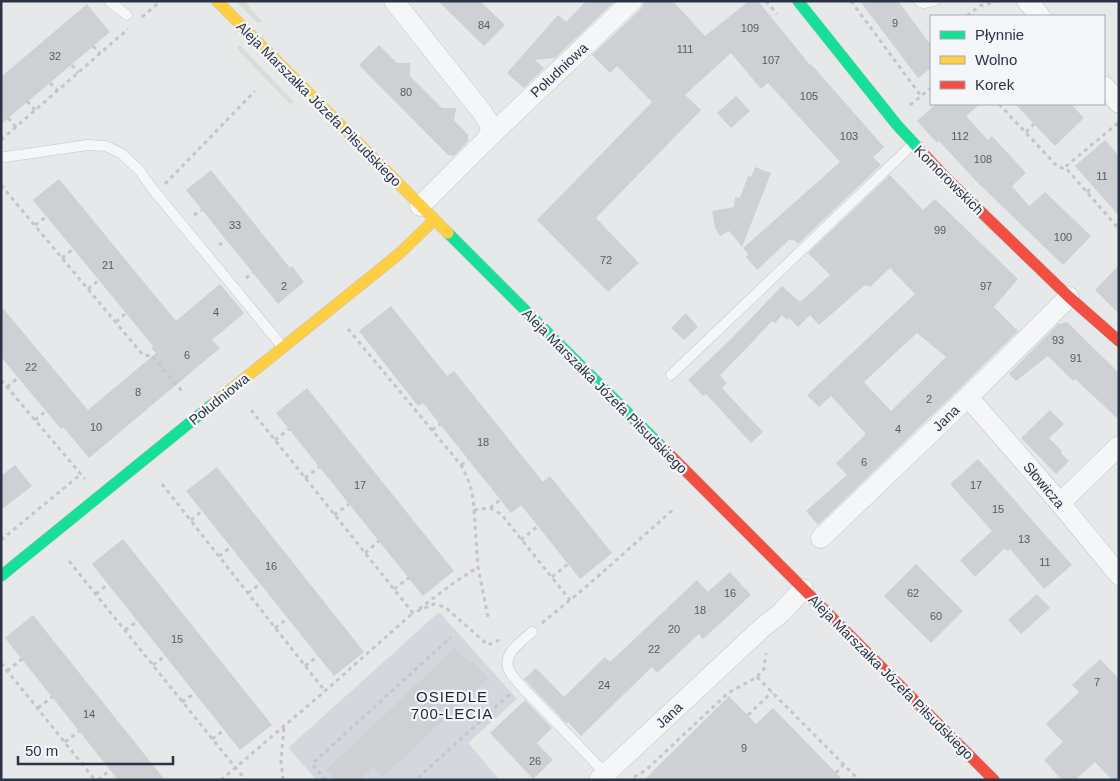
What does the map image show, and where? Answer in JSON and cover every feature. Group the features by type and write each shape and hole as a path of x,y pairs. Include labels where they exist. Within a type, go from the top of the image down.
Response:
{"street":[{"name":"Aleja Marszałka Józefa Piłsudskiego","path":"217,1 994,780"},
{"path":"394,1 482,112 492,128 486,140"},
{"name":"Południowa","path":"1,576 400,253 427,213 486,140 632,1"},
{"name":"Komorowskich","path":"798,1 896,125 947,179 1069,297 1119,341"},
{"path":"1027,1 1039,15"},
{"path":"1105,87 1119,103"},
{"name":"Jana","path":"821,538 1069,297"},
{"name":"Słowicza","path":"968,397 1060,503 1119,575"},
{"path":"1060,503 1119,446"},
{"name":"Jana","path":"602,777 762,628 782,612 804,589"}],"lane":[{"path":"109,1 127,16"},
{"path":"919,1 924,3 934,1"},
{"path":"671,375 914,144"},
{"path":"5,157 88,145 106,146 122,154 140,171 151,187 283,347"},
{"path":"532,632 512,650 507,664 509,671 602,777"}],"path":[{"path":"142,18 161,1"},
{"path":"851,1 921,96"},
{"path":"968,15 979,6 997,1"},
{"path":"1,140 128,29"},
{"path":"93,46 100,54"},
{"path":"72,65 78,73"},
{"path":"50,83 58,91"},
{"path":"909,106 930,89"},
{"path":"151,187 166,183 255,91"},
{"path":"27,102 35,110"},
{"path":"1000,105 1057,166 1062,168 1119,122"},
{"path":"8,118 16,127"},
{"path":"1026,132 1034,124"},
{"path":"1065,166 1118,226"},
{"path":"1,185 144,355 152,356 182,391"},
{"path":"1087,192 1093,187"},
{"path":"194,216 202,210"},
{"path":"35,225 46,217"},
{"path":"219,246 226,240"},
{"path":"62,258 73,250"},
{"path":"246,278 253,273"},
{"path":"88,289 99,280"},
{"path":"116,322 126,313"},
{"path":"348,329 461,465 470,482 473,496 478,567 488,617"},
{"path":"373,359 378,355"},
{"path":"7,387 18,378"},
{"path":"1,380 100,497"},
{"path":"402,394 406,390"},
{"path":"35,420 46,410"},
{"path":"251,410 413,613"},
{"path":"432,430 440,424"},
{"path":"275,440 289,430"},
{"path":"461,465 468,460"},
{"path":"305,478 319,467"},
{"path":"1,540 81,474"},
{"path":"162,484 325,691"},
{"path":"474,510 490,508 500,500"},
{"path":"334,514 349,504"},
{"path":"490,508 500,514 570,600"},
{"path":"532,632 676,508"},
{"path":"191,520 202,511"},
{"path":"521,540 538,526"},
{"path":"365,553 379,541"},
{"path":"219,556 231,547"},
{"path":"69,561 246,780"},
{"path":"552,576 568,564"},
{"path":"221,780 413,613 478,567"},
{"path":"394,589 409,578"},
{"path":"96,594 108,584"},
{"path":"248,593 260,584"},
{"path":"413,613 434,604 445,608 488,645 499,640"},
{"path":"275,628 288,618"},
{"path":"125,630 138,621"},
{"path":"629,780 646,770 728,693 757,677 764,669 768,635 762,628"},
{"path":"326,780 312,764 451,637"},
{"path":"153,665 165,656"},
{"path":"305,666 318,656"},
{"path":"8,671 22,659"},
{"path":"1,663 97,780 110,770"},
{"path":"757,677 859,780"},
{"path":"418,778 520,685"},
{"path":"748,716 772,692"},
{"path":"182,702 195,693"},
{"path":"38,708 52,697"},
{"path":"283,780 281,760 284,726"},
{"path":"212,739 224,730"},
{"path":"65,742 79,731"},
{"path":"836,773 844,764"}],"shaded area":[{"path":"236,1 244,1 262,21 256,22"},
{"path":"239,45 294,102 292,104 237,49"},
{"path":"439,612 517,699 468,743 500,780 317,780 288,748"}],"building":[{"path":"438,1 480,1 505,25 484,46"},
{"path":"586,1 615,1 555,58 535,60 544,68 524,88 507,73 558,15 566,22"},
{"path":"644,1 673,1 705,36 749,1 758,1 810,65 884,147 873,157 881,165 798,244 790,239 757,270 746,257 748,254 743,248 840,162 768,83 761,89 731,53 685,95 701,110 596,218 639,263 608,292 537,220 652,102 617,66 610,73 592,55 640,10"},
{"path":"860,1 898,1 930,44 930,69 918,78"},
{"path":"87,4 110,32 1,124 1,77"},
{"path":"379,45 397,63 410,63 410,76 442,108 456,108 454,120 468,135 468,141 454,156 448,155 359,65"},
{"path":"736,96 750,111 731,128 717,113"},
{"path":"935,105 979,105 966,116 988,140 992,136 1026,173 1012,186 1029,206 1045,192 1091,236 1063,265 976,181 939,141 937,143 917,121"},
{"path":"1016,105 1072,105 1084,118 1055,146"},
{"path":"1105,140 1119,156 1119,216 1075,166"},
{"path":"755,167 771,173 742,247 729,231 720,236 715,228 712,211 734,207 735,197 740,198 748,176 751,177"},
{"path":"211,170 290,268 292,266 304,282 278,304 186,190"},
{"path":"890,175 923,210 935,199 1018,279 994,307 1018,331 818,525 806,511 847,475 836,463 866,434 831,396 819,407 807,395 915,294 890,268 870,287 865,285 819,325 810,315 798,327 789,318 787,320 782,315 775,323 772,321 720,375 727,383 722,388 763,432 751,443 706,394 703,396 688,380 782,286 800,302 830,275 808,253","holes":["917,333 946,357 891,411 864,382"]},
{"path":"59,179 176,321 220,284 244,313 212,340 220,348 89,458 63,427 61,429 1,357 1,306 88,410 156,353 151,348 153,346 33,200"},
{"path":"1119,265 1119,314 1095,290"},
{"path":"391,306 447,376 454,371 543,482 550,476 612,553 580,579 521,505 511,513 423,403 418,406 359,331"},
{"path":"686,313 698,327 684,340 671,328"},
{"path":"1067,322 1119,373 1119,420 1075,379 1073,381 1048,356 1016,381 1009,374 1058,324"},
{"path":"307,388 454,571 423,596 276,413"},
{"path":"1050,410 1064,424 1049,438 1069,461 1056,474 1021,438"},
{"path":"978,459 1072,565 1044,589 1010,549 1007,551 1005,548 975,577 960,560 992,531 950,484"},
{"path":"15,465 32,486 1,510 1,476"},
{"path":"217,467 364,652 334,676 186,491"},
{"path":"123,539 272,725 240,750 92,564"},
{"path":"916,564 963,611 931,643 884,596"},
{"path":"730,572 751,595 703,639 699,634 657,673 652,667 581,736 524,679 536,668 564,697 605,657 610,662 697,580 708,592"},
{"path":"1037,594 1050,608 1021,634 1008,620"},
{"path":"33,615 165,780 118,780 5,638"},
{"path":"455,648 470,664 472,661 488,678 383,777 373,767 360,780 335,780 326,770"},
{"path":"1100,659 1119,679 1119,780 1112,780 1095,762 1075,780 1062,780 1044,760 1063,742 1046,724 1079,692 1072,685"},
{"path":"729,696 756,724 773,708 843,780 644,780"},
{"path":"525,700 552,728 537,743 553,760 533,779 490,733"}],"traffic: fast":[{"path":"798,1 897,125 921,151"},
{"path":"448,233 663,448"},
{"path":"1,576 214,403"}],"traffic: slow":[{"path":"217,1 448,233"},
{"path":"214,403 400,253 434,220"}],"traffic: jam":[{"path":"921,151 947,179 1069,297 1119,341"},
{"path":"663,448 994,780"}],"district":[{"name":"OSIEDLE 700-LECIA","path":"452,706"}]}
